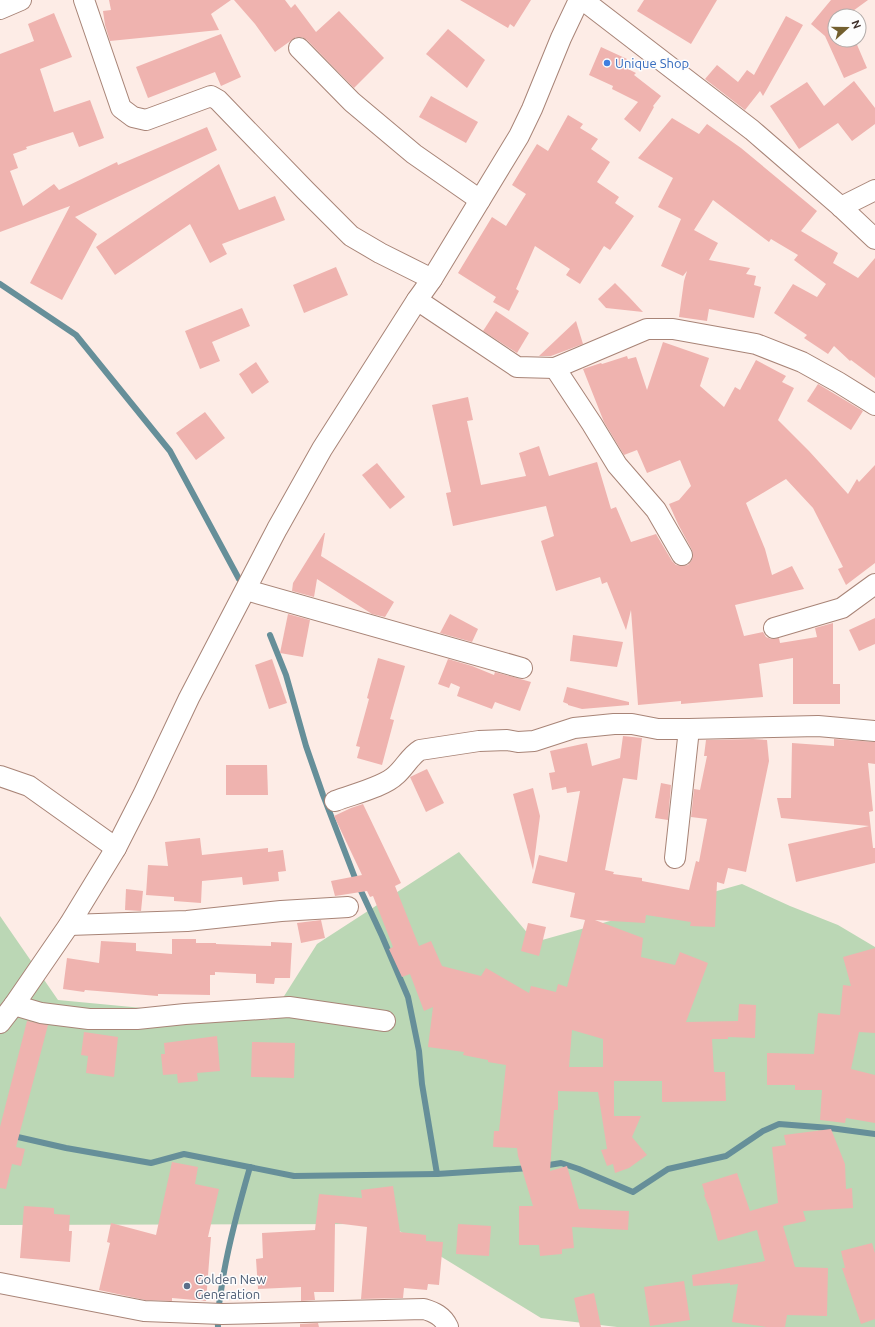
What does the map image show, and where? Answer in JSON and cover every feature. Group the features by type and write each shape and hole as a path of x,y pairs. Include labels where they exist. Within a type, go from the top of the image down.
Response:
{"street":[{"path":"0,9 21,0"},
{"path":"84,0 121,108 133,117 146,120 211,96 223,105 351,236 432,279"},
{"path":"0,1023 69,925 116,848 189,698 277,529 322,449 432,279 507,157 532,109 561,38 579,0"},
{"path":"582,0 752,130 875,239"},
{"path":"299,48 352,102 409,149 480,200"},
{"path":"840,207 875,190"},
{"path":"417,300 517,368 556,368 647,329 674,329 756,344 802,362 875,405"},
{"path":"556,368 617,465 656,510 682,555"},
{"path":"774,628 842,608 875,584"},
{"path":"246,590 522,668"},
{"path":"335,801 387,782 396,775 413,754 420,750 479,740 507,740 518,742 534,741 574,728 614,724 632,724 658,729 818,726 875,731"},
{"path":"675,858 689,729"},
{"path":"0,776 29,786 116,848"},
{"path":"69,925 187,921 280,911 348,908"},
{"path":"14,1005 40,1013 89,1020 138,1020 185,1014 289,1007 385,1021"},
{"path":"0,1283 144,1311 222,1320 424,1309 436,1313 446,1322 448,1327"}],"green space":[{"path":"459,852 535,942 742,884 790,906 838,925 875,947 875,1327 617,1327 541,1318 388,1224 0,1225 0,916 58,1000 269,1020 317,944"}],"building":[{"path":"109,0 231,0 211,14 219,30 110,41 105,25 103,11 111,10"},
{"path":"234,0 285,0 291,8 295,4 316,32 339,11 384,58 354,88 307,40 302,37 296,37 275,52 255,24"},
{"path":"460,0 531,0 514,27 510,24 508,28"},
{"path":"644,0 717,0 691,44 637,11"},
{"path":"831,0 868,0 857,8 827,8 827,40 825,36 811,24"},
{"path":"54,13 72,57 40,69 54,112 90,100 104,138 79,147 73,132 26,147 27,149 13,154 18,168 10,171 23,206 54,184 59,190 117,162 118,165 207,127 217,150 75,217 97,234 62,300 30,283 70,206 0,232 0,54 34,41 28,24"},
{"path":"786,16 803,25 763,96 760,91 745,110 705,79 717,65 738,82 747,70 754,75"},
{"path":"448,29 485,60 467,88 426,54"},
{"path":"221,34 241,77 221,86 215,72 148,98 136,67"},
{"path":"601,47 627,59 624,67 636,73 634,75 661,96 653,106 654,107 640,132 624,119 638,102 612,89 613,86 589,75"},
{"path":"830,48 858,48 867,68 844,78"},
{"path":"854,81 875,108 875,124 852,141 838,123 799,149 770,106 807,82 824,106"},
{"path":"431,96 478,122 466,143 419,117"},
{"path":"568,115 583,124 580,128 598,139 591,149 610,162 597,182 619,197 615,203 634,216 610,250 604,246 580,284 566,275 570,269 535,246 516,289 519,291 509,311 493,302 496,297 458,273 492,217 506,226 526,194 512,185 537,144 548,151"},
{"path":"672,118 699,134 707,124 741,148 817,211 801,231 838,253 833,263 858,278 875,258 875,378 851,360 850,361 834,346 828,354 804,338 807,335 774,313 793,284 817,297 826,284 794,260 798,255 771,239 769,242 713,200 694,230 718,243 709,260 750,268 746,274 756,276 754,285 761,287 754,318 709,309 707,321 679,317 684,281 687,271 683,276 661,266 681,219 658,207 673,178 638,158"},
{"path":"219,164 239,210 275,196 285,220 222,244 227,254 210,263 190,224 115,275 96,247"},
{"path":"336,267 348,295 304,313 293,285"},
{"path":"615,283 643,312 606,308 598,299"},
{"path":"242,308 250,326 212,342 220,361 200,369 185,331"},
{"path":"496,311 529,333 517,353 483,331"},
{"path":"576,321 583,344 551,356 539,356"},
{"path":"663,342 709,358 700,386 724,407 735,387 740,390 756,360 786,376 782,382 794,388 778,420 809,451 848,494 857,479 859,482 875,465 875,563 846,585 838,569 843,567 813,508 786,479 746,503 765,549 772,575 792,566 804,589 735,605 744,636 763,632 766,637 771,639 779,638 780,643 817,637 815,628 833,623 833,684 840,684 840,704 793,704 793,658 759,664 763,697 681,704 681,701 638,705 631,610 626,630 607,582 602,584 600,577 556,591 541,541 554,536 546,506 453,526 446,493 451,492 432,405 468,397 473,420 467,421 481,485 526,476 519,453 539,446 549,476 597,462 611,509 616,507 631,542 656,534 676,565 688,565 692,560 692,550 669,504 679,500 691,486 680,460 647,473 637,450 624,455 604,422 583,369 627,356 628,359 636,357 647,390"},
{"path":"256,362 269,382 252,394 239,374"},
{"path":"818,384 863,411 851,430 807,401"},
{"path":"205,412 225,438 196,460 176,433"},
{"path":"377,463 405,497 390,509 362,475"},
{"path":"324,533 321,556 394,602 385,617 372,614 317,579 314,597 292,591 293,583"},
{"path":"288,614 310,620 303,657 280,653"},
{"path":"450,614 478,629 472,642 440,633"},
{"path":"875,618 875,644 859,651 849,630"},
{"path":"573,635 623,642 617,667 570,661"},
{"path":"378,658 405,666 390,719 394,720 382,765 357,758 360,747 356,746 369,699 367,698"},
{"path":"272,659 287,703 269,709 255,665"},
{"path":"448,659 472,666 494,675 495,672 531,682 520,711 495,702 492,709 457,696 460,687 451,683 449,688 438,684"},
{"path":"567,687 629,702 629,705 582,709 568,705 563,702"},
{"path":"623,736 642,738 637,780 623,778 605,870 614,872 613,874 642,878 642,881 689,890 696,861 699,862 707,819 691,817 694,789 700,790 707,756 704,756 706,740 767,740 769,761 746,872 728,868 724,884 717,882 715,927 690,926 691,922 646,915 645,923 595,920 643,938 641,957 675,965 680,952 708,963 686,1022 738,1021 739,1004 756,1005 755,1038 728,1037 728,1039 712,1039 714,1072 725,1072 726,1101 662,1102 662,1081 614,1081 614,1116 641,1116 632,1137 647,1155 629,1168 615,1173 613,1164 607,1166 601,1150 607,1149 598,1092 558,1091 558,1110 554,1110 550,1171 567,1166 579,1209 629,1211 628,1230 572,1227 574,1248 562,1249 562,1254 540,1256 539,1245 519,1245 519,1206 533,1206 517,1148 493,1147 494,1131 499,1131 506,1065 463,1055 464,1052 428,1047 433,1007 424,1011 410,974 402,977 389,949 393,947 373,896 370,897 367,891 335,896 331,881 362,875 334,816 363,804 401,883 395,886 419,946 431,941 442,966 481,976 486,968 529,993 531,986 556,992 558,984 567,987 585,920 570,917 575,893 532,883 539,855 567,862 580,791 567,793 566,787 552,790 549,773 555,772 550,751 587,743 592,766 620,758","holes":["572,1030 603,1039 603,1067 569,1067"]},
{"path":"834,739 875,742 875,764 868,763 873,811 869,812 873,848 875,848 875,863 796,882 788,844 869,826 781,818 777,798 791,798 792,743 834,746"},
{"path":"226,765 267,765 268,795 226,795"},
{"path":"427,769 444,803 426,812 410,777"},
{"path":"661,783 671,785 668,820 655,818"},
{"path":"533,788 540,816 533,870 513,794"},
{"path":"200,838 202,855 268,848 268,852 283,850 286,871 278,872 279,881 243,885 242,877 202,881 201,903 174,901 174,897 146,895 148,865 168,866 165,842"},
{"path":"126,889 143,891 141,911 125,910"},
{"path":"321,920 325,938 301,943 297,923"},
{"path":"528,923 546,927 539,956 521,951"},
{"path":"172,939 196,939 196,943 271,946 271,942 292,943 290,978 275,978 274,984 256,983 256,974 215,972 215,975 210,975 210,995 158,994 158,996 85,990 84,992 63,989 67,958 99,963 101,941 136,943 136,951 172,954"},
{"path":"875,948 875,1033 859,1032 851,1069 875,1075 875,1123 846,1118 845,1123 820,1120 822,1090 795,1090 795,1085 767,1085 767,1053 814,1054 818,1013 840,1015 843,985 851,986 843,957"},
{"path":"27,1021 48,1025 16,1147 25,1149 21,1166 12,1164 6,1189 0,1188 0,1127"},
{"path":"84,1032 118,1037 114,1077 86,1073 88,1056 81,1055"},
{"path":"217,1036 220,1071 197,1073 198,1081 178,1083 177,1074 163,1075 161,1054 165,1054 164,1043"},
{"path":"252,1042 295,1043 294,1078 251,1077"},
{"path":"831,1129 845,1164 846,1189 852,1188 853,1208 803,1211 806,1221 783,1226 795,1267 828,1268 827,1316 787,1315 785,1327 767,1327 732,1322 738,1284 730,1285 730,1283 693,1286 692,1275 765,1261 757,1230 718,1241 702,1184 737,1173 750,1211 778,1203 772,1147 786,1145 784,1135"},
{"path":"172,1162 198,1167 195,1184 219,1189 208,1237 211,1237 206,1301 172,1298 172,1301 145,1300 99,1290 110,1243 107,1242 111,1223 156,1235"},
{"path":"393,1186 400,1232 426,1235 426,1241 443,1242 439,1285 428,1284 427,1290 404,1288 403,1298 361,1299 367,1227 335,1223 334,1292 314,1292 315,1300 301,1301 301,1287 258,1289 256,1259 263,1258 262,1233 315,1230 319,1194 362,1198 361,1190"},
{"path":"24,1206 54,1208 54,1214 70,1215 69,1231 72,1231 70,1262 20,1258"},
{"path":"458,1224 491,1226 489,1256 456,1254"},
{"path":"872,1243 875,1253 875,1319 861,1324 842,1268 845,1268 841,1251"},
{"path":"684,1281 690,1320 650,1326 644,1287"},
{"path":"594,1293 601,1327 580,1327 574,1298"},
{"path":"318,1323 319,1327 300,1327 300,1324"}],"waterway":[{"path":"0,284 76,335 170,451 239,579"},
{"path":"270,635 286,675 306,746 323,795 355,878 408,997 419,1051 422,1084 437,1174 530,1168"},
{"path":"543,1166 561,1163 633,1192 668,1169 726,1156 763,1131 779,1124 830,1128 875,1134"},
{"path":"0,1133 66,1148 151,1163 184,1154 294,1176 437,1174"},
{"path":"218,1327 219,1306 227,1254 250,1167"}],"place":[{"name":"Unique Shop","path":"607,63"},
{"name":"Golden New Generation","path":"187,1286"}]}
